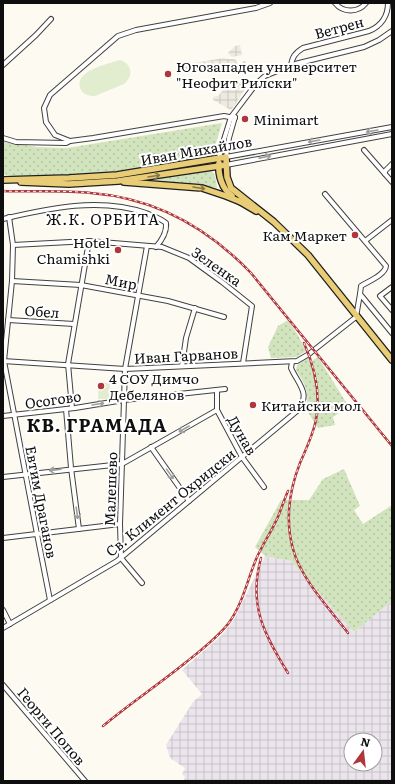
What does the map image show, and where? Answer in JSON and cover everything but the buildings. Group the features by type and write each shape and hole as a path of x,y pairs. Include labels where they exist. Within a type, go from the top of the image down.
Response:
{"main road":[{"name":"Иван Михайлов","path":"3,181 35,178 69,178 117,175 226,157"},
{"path":"226,157 227,178 234,191 274,222 308,256 392,360"},
{"path":"219,158 219,166 226,191 274,222"},
{"name":"Иван Михайлов","path":"3,181 69,184 118,181 226,165"},
{"path":"3,176 35,178"},
{"path":"118,181 202,188 241,202"}],"street":[{"path":"70,141 55,135 46,122 44,114 45,104 54,90 118,36 136,30 256,8 270,3"},
{"path":"335,3 341,9 350,11 359,9 366,3"},
{"name":"Ветрен","path":"291,66 291,60 295,54 303,48 369,31 377,27 386,15 388,3"},
{"path":"3,65 51,19"},
{"path":"219,158 220,149 233,117 256,84 262,78 291,66 360,48 378,40 392,31"},
{"path":"3,138 23,142 66,143 70,141 224,116 233,117"},
{"path":"226,157 233,117"},
{"name":"Иван Михайлов","path":"226,157 392,127"},
{"name":"Иван Михайлов","path":"226,165 392,134"},
{"path":"364,150 392,182"},
{"path":"385,174 386,169 392,164"},
{"path":"325,194 386,266 386,269 383,272 361,286 356,317"},
{"path":"3,219 57,208 86,205 126,208 155,216 166,223 164,235 156,247"},
{"name":"Евтим Драганов","path":"9,217 13,245 12,281 4,361 50,600"},
{"path":"365,241 392,220"},
{"path":"72,408 68,364 89,241"},
{"name":"Зеленка","path":"13,245 89,241 162,247 189,258 252,306 243,363"},
{"name":"Малешево","path":"121,558 120,524 125,369 147,246"},
{"name":"Мир","path":"12,281 81,285 168,301 224,317"},
{"path":"392,287 380,296 392,310"},
{"path":"360,294 392,333"},
{"path":"182,366 186,338 195,308"},
{"name":"Иван Гарванов","path":"4,361 68,364 125,369 292,362 297,361 309,354 356,317"},
{"name":"Обел","path":"8,320 74,324"},
{"name":"Св. Климент Охридски","path":"3,628 121,558 297,411 302,404 303,391 291,368 292,362"},
{"name":"Осогово","path":"3,416 225,388"},
{"name":"Дунав","path":"217,390 216,410 242,457 264,487"},
{"path":"66,409 71,468 79,529"},
{"path":"3,476 122,464 216,410"},
{"path":"151,448 189,501"},
{"path":"3,538 120,524"},
{"path":"121,558 142,583"},
{"path":"3,610 10,624"},
{"name":"Георги Попов","path":"3,685 85,781"}],"shaded area":[{"path":"240,45 242,55 232,57 228,53 235,46"},
{"path":"224,58 234,59 236,60 237,64 246,61 247,65 261,63 261,65 246,67 245,65 210,71 209,66 196,70 196,68 178,71 177,73 176,66"},
{"path":"246,82 248,84 231,110 213,100 213,97 218,96 225,88 234,86 237,83"},
{"path":"265,556 291,561 354,632 392,601 392,781 183,781 185,777 182,774 185,768 170,758 166,745 193,702 202,694 182,670 222,635 235,618"}],"green space":[{"path":"120,60 127,64 130,70 129,77 124,84 95,96 87,95 82,92 79,84 81,78 85,74 97,67"},
{"path":"222,123 214,150 209,156 122,172 61,177 13,176 3,174 3,142 37,147 67,148"},
{"path":"208,170 214,174 217,188 197,184 142,181"},
{"path":"288,320 306,351 297,357 271,358 268,347 278,326"},
{"path":"308,357 310,362 318,357 349,407 333,417 335,425 318,428 306,409 306,389 296,370 297,365"},
{"path":"99,383 110,383 109,399 98,399"},
{"path":"344,469 360,506 354,510 363,524 392,505 392,601 354,632 291,561 265,556 255,547 281,500 309,500 323,479"}],"railway":[{"path":"3,191 69,192 114,196 137,201 158,208 198,229 216,242 251,273 392,446"},
{"path":"304,343 314,371 318,400 316,420 313,431 293,484 289,506 289,527 293,549 302,571 316,593 348,633"},
{"path":"103,726 202,649 228,624 237,608 253,566 277,519 288,491"},
{"path":"261,558 257,575 256,590 261,618 265,632 288,673"}],"place":[{"name":"Югозападен университет \"Неофит Рилски\"","path":"168,74"},
{"name":"Minimart","path":"245,119"},
{"name":"Кам Маркет","path":"355,235"},
{"name":"Hotel Chamishki","path":"118,250"},
{"name":"4 СОУ Димчо Дебелянов","path":"101,386"},
{"name":"Китайски мол","path":"253,405"}],"district":[{"name":"Ж.К. ОРБИТА","path":"103,218"},
{"name":"КВ. ГРАМАДА","path":"97,424"}]}
